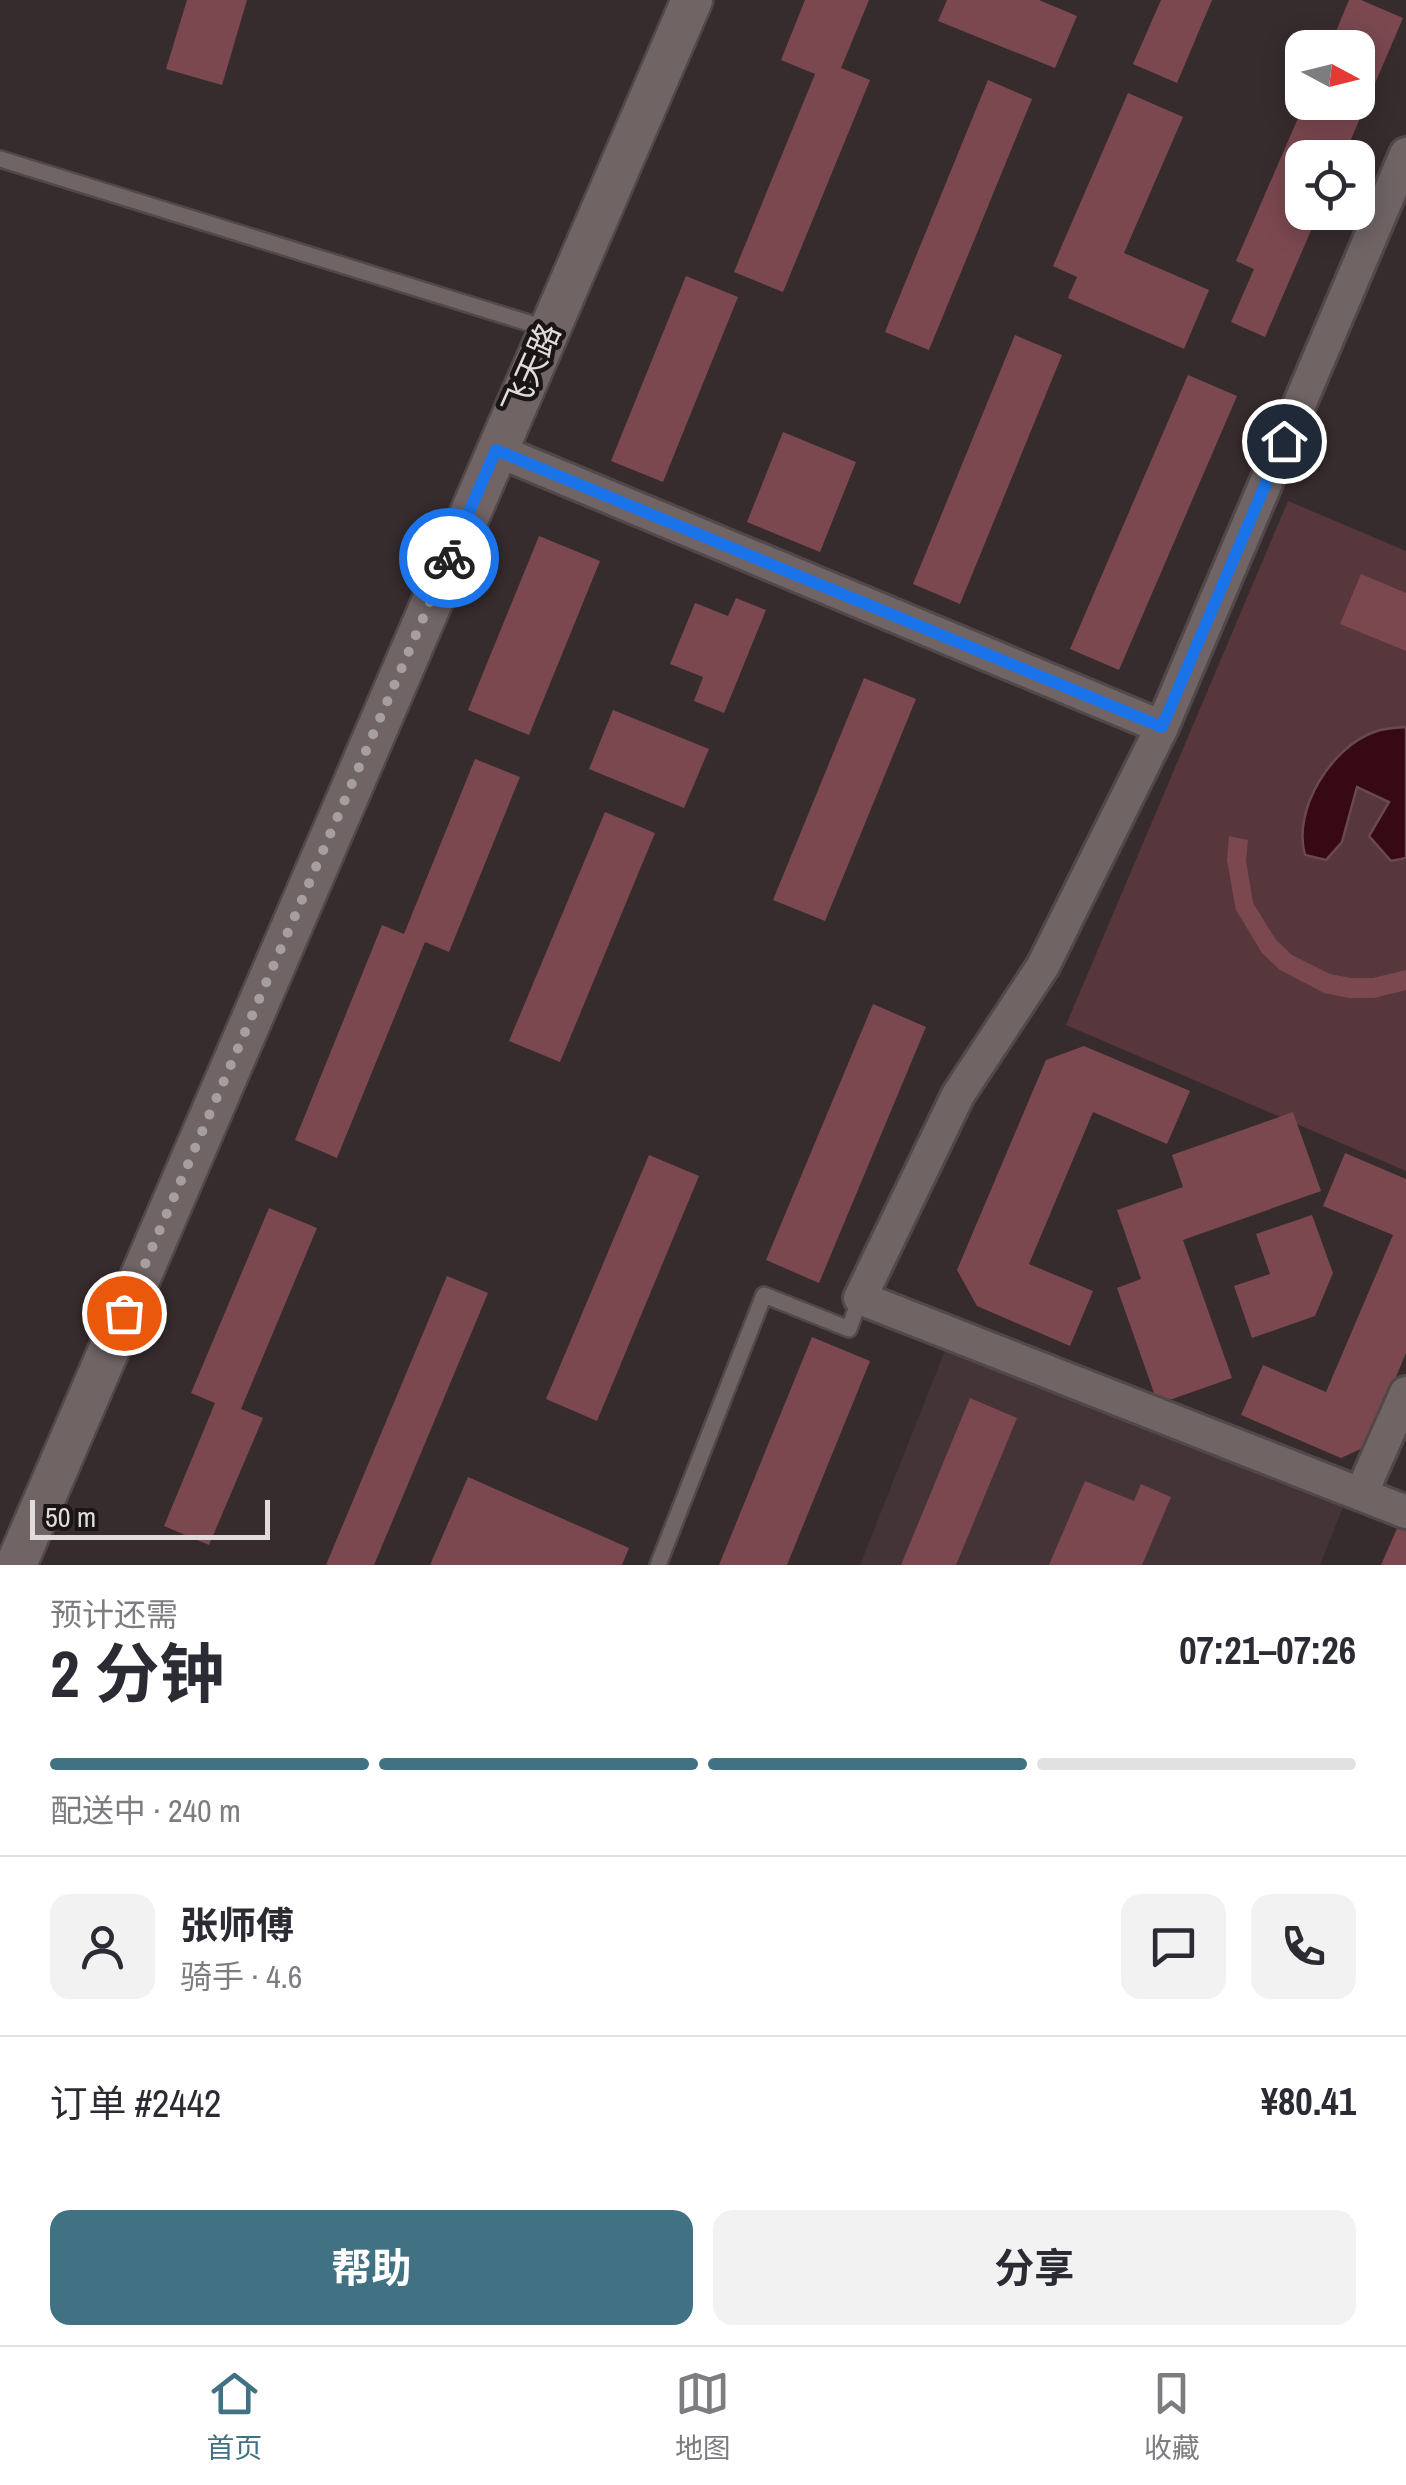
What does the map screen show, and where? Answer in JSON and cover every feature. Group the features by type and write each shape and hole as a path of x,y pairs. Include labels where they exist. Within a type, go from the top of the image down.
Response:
{"street":[{"name":"飞天路","path":"16,1565 692,0"},
{"path":"1406,154 1162,727 1042,966 958,1095 860,1298 1406,1512"},
{"path":"496,450 1162,727"},
{"path":"1361,1494 1406,1393"}],"lane":[{"path":"0,158 548,330"},
{"path":"658,1565 764,1294 849,1329 860,1298"}],"shaded area":[{"path":"1288,501 1406,551 1406,1171 1066,1025"},
{"path":"1406,727 1406,858 1391,861 1369,836 1389,802 1357,787 1342,842 1326,860 1305,855 1304,818 1330,765 1358,740 1378,731"},
{"path":"950,1338 1347,1497 1320,1565 860,1565"}],"building":[{"path":"187,0 247,0 222,85 166,69"},
{"path":"805,0 869,0 841,68 870,80 783,292 734,272 815,74 781,60"},
{"path":"947,0 1039,0 1077,16 1055,68 938,21"},
{"path":"1161,0 1212,0 1177,83 1133,64"},
{"path":"1349,0 1361,0 1403,18 1375,83 1375,30 1336,30"},
{"path":"988,80 1032,99 929,350 885,332"},
{"path":"1128,93 1183,117 1124,253 1209,290 1184,349 1068,298 1077,277 1053,266"},
{"path":"1297,120 1359,120 1351,140 1289,140"},
{"path":"1285,148 1285,230 1311,230 1265,337 1231,322 1254,269 1236,261"},
{"path":"686,276 738,297 663,482 611,461"},
{"path":"1015,335 1062,355 960,604 913,584"},
{"path":"1188,375 1237,396 1119,670 1070,649"},
{"path":"783,432 856,462 820,552 747,522"},
{"path":"539,536 600,561 529,735 468,710"},
{"path":"1361,574 1406,593 1406,651 1340,624"},
{"path":"736,598 766,610 724,713 694,701 703,677 670,664 695,603 728,616"},
{"path":"864,678 916,699 825,921 773,900"},
{"path":"613,710 709,749 684,808 589,769"},
{"path":"475,759 520,777 449,952 425,942 337,1158 295,1140 382,925 404,934"},
{"path":"605,812 655,833 560,1062 509,1041"},
{"path":"1229,836 1248,840 1246,861 1253,903 1276,940 1292,955 1330,974 1351,978 1373,978 1406,970 1406,990 1374,998 1349,998 1324,993 1280,970 1262,953 1236,910 1227,861"},
{"path":"873,1004 926,1027 819,1283 766,1260"},
{"path":"1084,1046 1190,1091 1167,1144 1093,1112 1029,1264 1093,1291 1070,1346 977,1306 957,1270 1046,1060"},
{"path":"1293,1112 1321,1191 1183,1240 1232,1378 1158,1404 1117,1288 1141,1279 1117,1210 1183,1187 1172,1155"},
{"path":"1345,1153 1406,1179 1406,1353 1367,1446 1341,1458 1241,1415 1263,1365 1326,1392 1393,1235 1323,1206"},
{"path":"649,1155 699,1176 597,1421 546,1399"},
{"path":"269,1208 317,1228 241,1409 263,1418 209,1545 164,1526 215,1403 191,1393"},
{"path":"1312,1215 1333,1273 1315,1316 1252,1338 1234,1286 1270,1274 1256,1234"},
{"path":"447,1276 488,1293 374,1565 326,1565"},
{"path":"812,1337 870,1361 787,1565 719,1565"},
{"path":"970,1398 1017,1418 956,1565 901,1565"},
{"path":"468,1477 629,1548 622,1565 430,1565"},
{"path":"1085,1481 1134,1501 1141,1484 1171,1497 1142,1565 1049,1565"},
{"path":"1399,1524 1406,1526 1406,1565 1381,1565"}],"way so far":[{"path":"124,1313 449,558"}],"route":[{"path":"449,558 496,450 1162,727 1284,441"}]}
